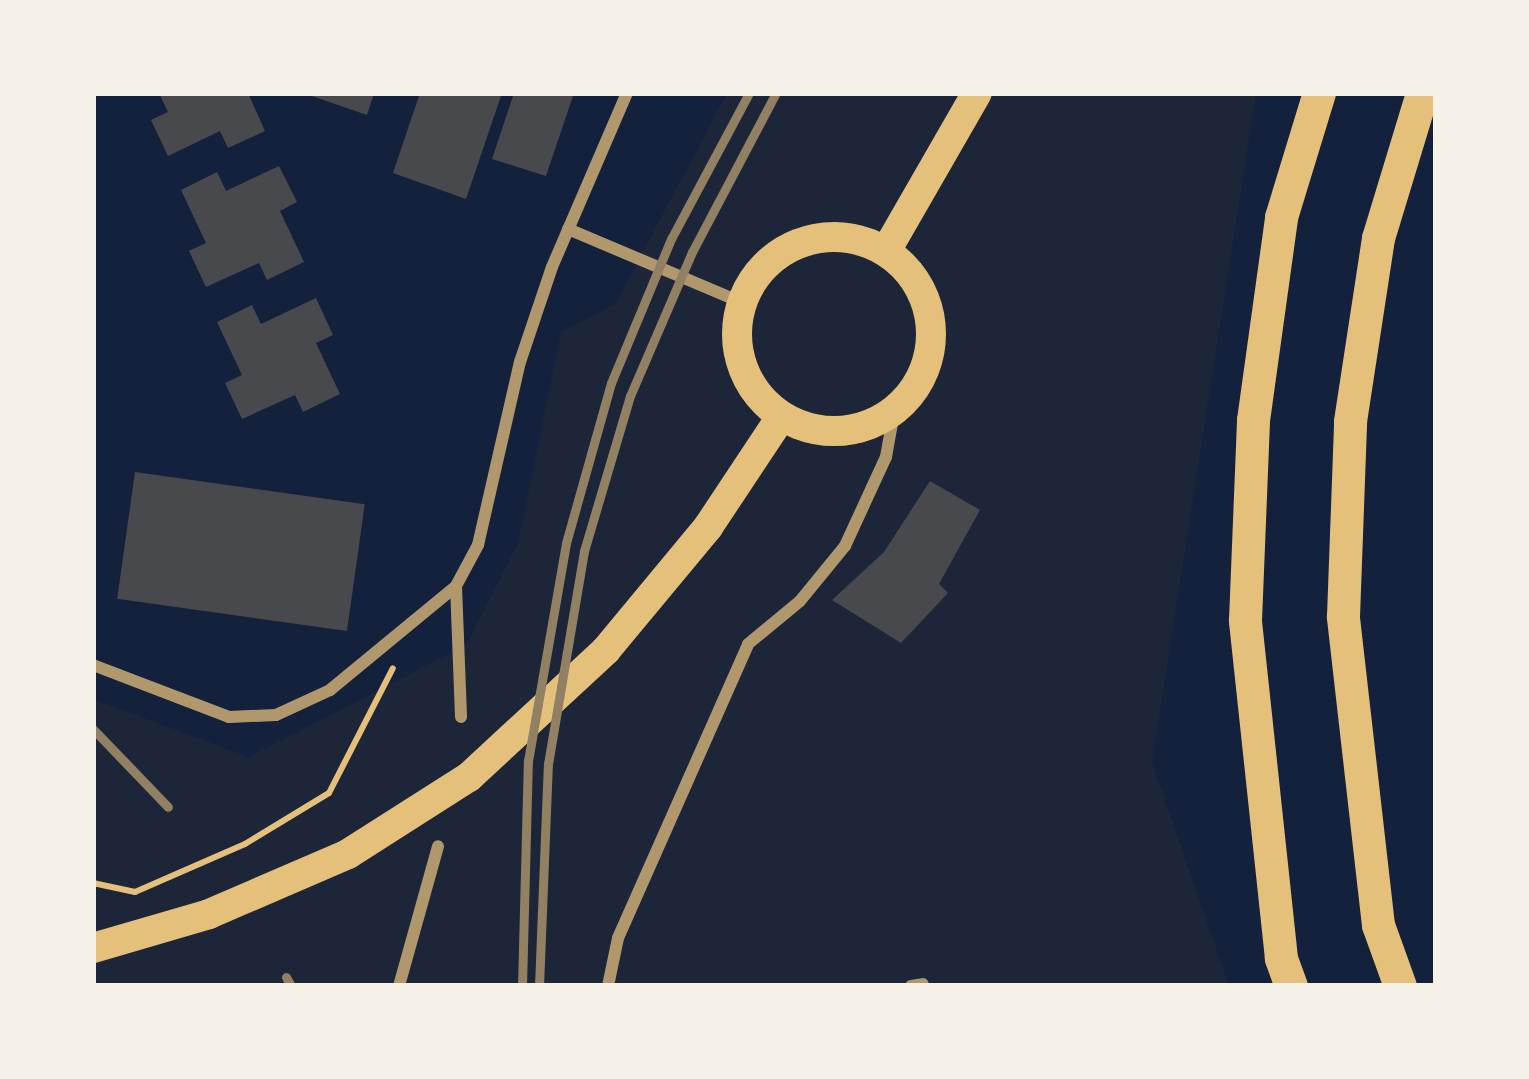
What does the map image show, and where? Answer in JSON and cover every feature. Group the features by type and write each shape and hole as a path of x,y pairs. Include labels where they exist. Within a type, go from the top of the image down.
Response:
{"highway":[{"path":"886,250 977,93"},
{"path":"1291,986 1281,958 1245,620 1253,420 1278,240 1319,93"},
{"path":"1400,986 1378,925 1343,616 1350,422 1378,238 1423,93"},
{"path":"838,235 886,250 913,276 929,310 931,348 919,383 894,412 838,430 781,417 745,378 734,327 752,277 790,244 838,235"},
{"path":"93,948 209,914 348,854 470,777 606,650 708,527 781,417"}],"street":[{"path":"93,665 229,717 276,715 330,690 456,586 478,545 520,362 568,229 628,93"},
{"path":"568,229 743,303"},
{"path":"608,986 618,938 748,644 800,601 844,546 886,457 894,412"},
{"path":"456,586 461,717"},
{"path":"399,986 438,846"}],"path":[{"path":"93,883 135,892 244,844 329,793 391,684 396,640"}],"shaded area":[{"path":"727,93 1256,93 1152,762 1229,986 93,986 93,699 249,757 466,645 518,543 561,332 615,304"}],"building":[{"path":"159,93 248,93 265,131 228,148 220,131 168,156 151,120 168,112"},
{"path":"303,93 374,93 367,115"},
{"path":"420,93 502,93 466,199 393,173"},
{"path":"514,93 574,93 546,176 492,159"},
{"path":"279,166 297,202 280,211 304,262 267,280 259,263 206,287 189,251 206,243 181,190 217,172 226,191"},
{"path":"316,298 333,335 316,343 340,394 303,412 295,395 242,419 225,383 242,375 217,322 252,305 261,324"},
{"path":"135,472 365,504 347,631 117,599"},
{"path":"930,481 980,510 939,584 948,593 901,643 832,600 884,552"}],"railway":[{"path":"522,986 528,761 566,543 611,383 671,239 749,93"},
{"path":"539,986 548,764 584,551 630,396 692,252 776,93"},
{"path":"93,729 168,807"},
{"path":"286,977 291,986"}]}
